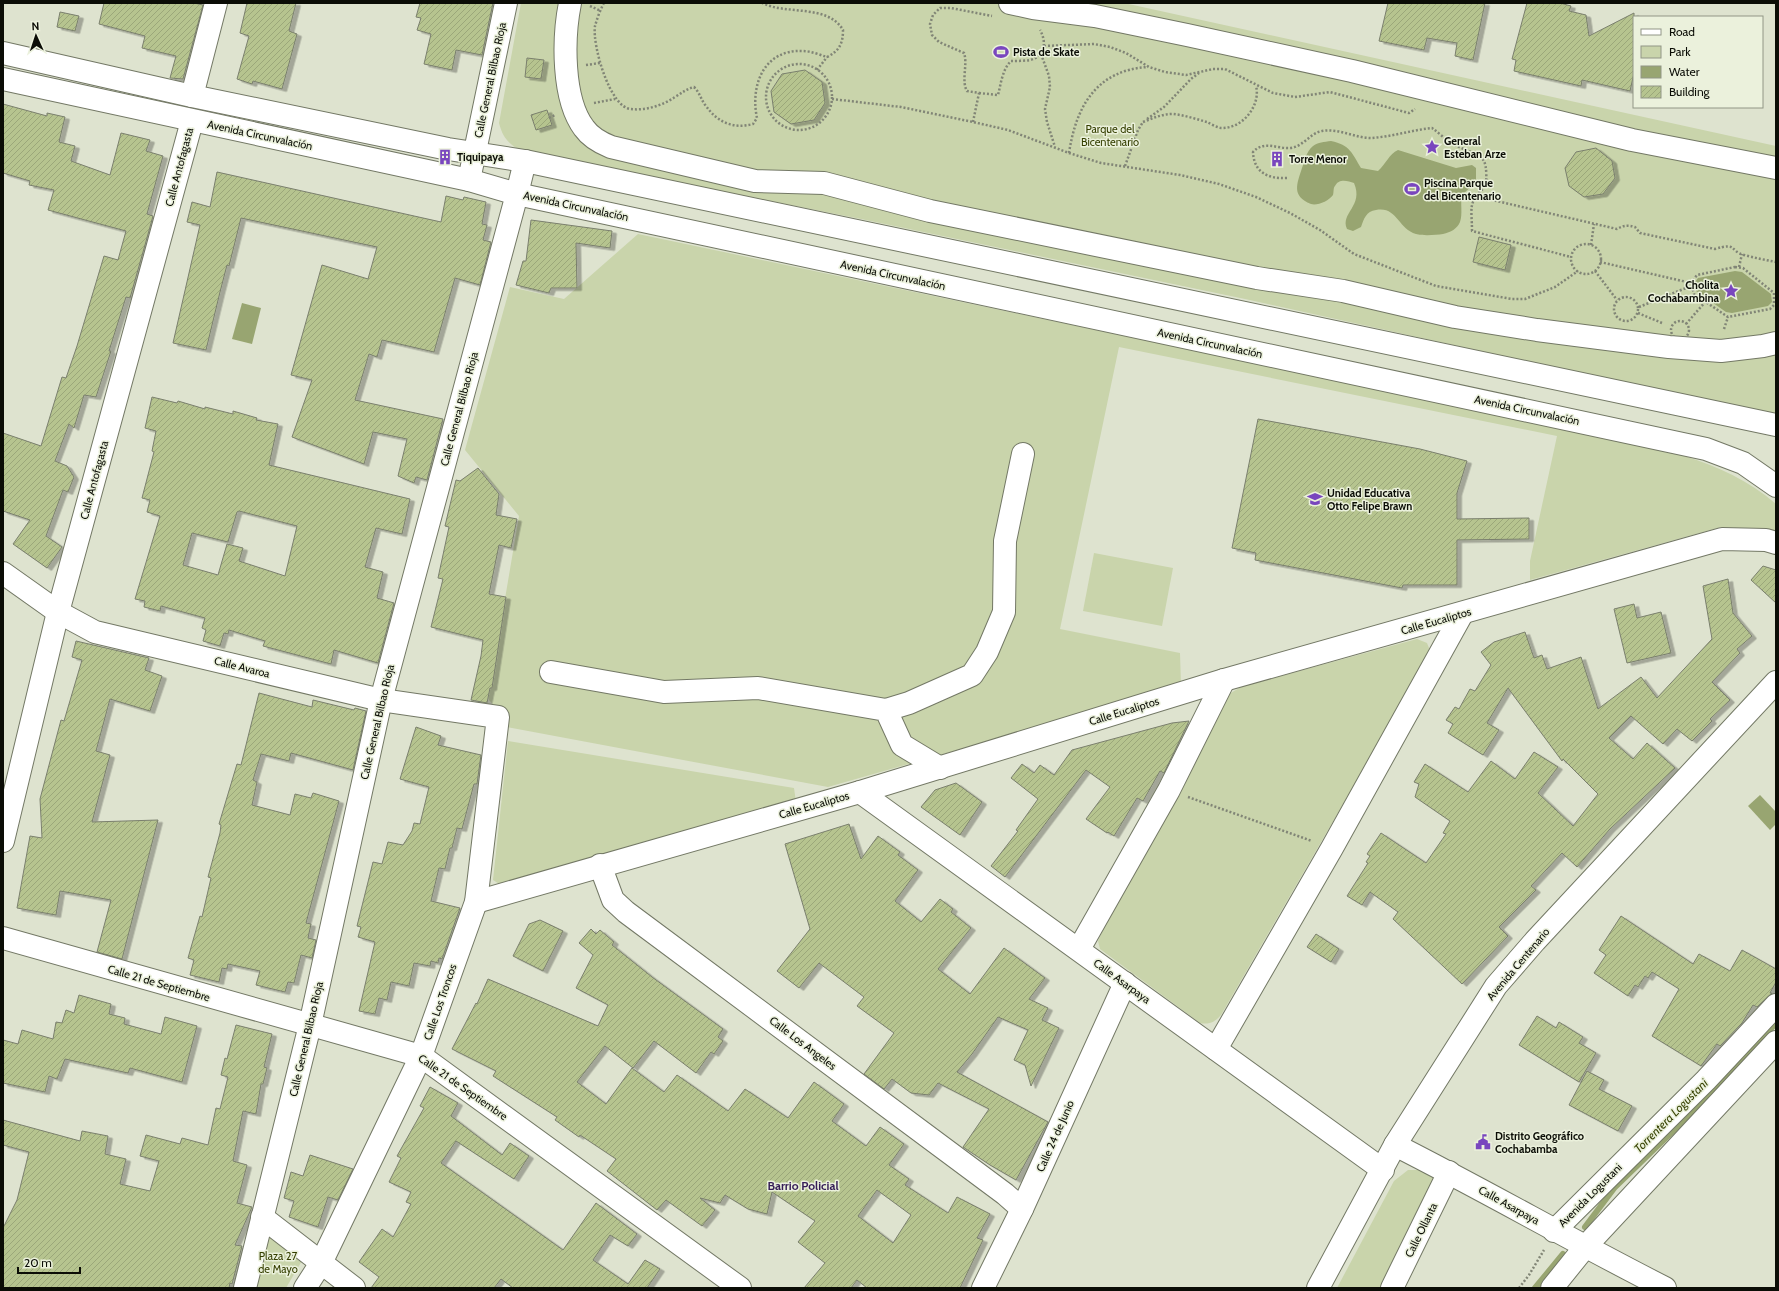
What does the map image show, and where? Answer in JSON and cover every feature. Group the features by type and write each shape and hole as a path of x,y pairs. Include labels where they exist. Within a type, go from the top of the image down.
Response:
{"street":[{"path":"192,96 216,3"},
{"name":"Calle General Bilbao Rioja","path":"469,180 506,3"},
{"path":"570,3 566,39 566,74 569,91 577,117 584,129 597,141 611,147 755,181 824,183 930,211 1256,278 1343,291 1455,317 1576,335 1721,351 1776,343"},
{"path":"1003,10 1033,8 1095,16 1352,71 1632,140 1776,168"},
{"path":"3,53 192,96 474,154 525,161 1776,425"},
{"name":"Avenida Circunvalación","path":"3,80 469,180 517,194 1706,448 1743,463 1776,486"},
{"name":"Calle Antofagasta","path":"3,841 58,612 192,121"},
{"name":"Calle General Bilbao Rioja","path":"245,1288 310,1025 381,700 525,161"},
{"path":"551,672 664,692 758,688 886,710 908,703 972,675 987,652 1004,612 1005,541 1023,454"},
{"name":"Calle Eucaliptos","path":"476,902 600,865 860,792 1224,680 1462,614 1722,539 1766,540 1776,543"},
{"name":"Calle Avaroa","path":"3,573 58,612 95,632 381,700 498,717"},
{"path":"1216,1049 1332,848 1462,614"},
{"path":"1079,949 1169,790 1224,680"},
{"name":"Avenida Centenario","path":"1318,1288 1383,1170 1395,1145 1496,986 1535,941 1776,682"},
{"path":"886,710 902,745 940,768"},
{"name":"Calle Los Troncos","path":"305,1288 320,1263 422,1056 476,902 498,717"},
{"name":"Calle Asarpaya","path":"860,792 1383,1170"},
{"name":"Calle Los Angeles","path":"600,865 613,900 626,912 1005,1194 1022,1209"},
{"name":"Calle 21 de Septiembre","path":"3,938 422,1056 740,1288"},
{"name":"Calle 24 de Junio","path":"983,1288 1022,1209 1125,983"},
{"name":"Avenida Logustani","path":"1554,1231 1706,1080 1776,1005"},
{"path":"1552,1288 1585,1247 1776,1042"},
{"name":"Calle Asarpaya","path":"1395,1145 1449,1172 1554,1231 1665,1288"},
{"name":"Calle Ollanta","path":"1392,1288 1449,1172"},
{"path":"262,1217 354,1288"}],"path":[{"path":"604,3 595,27 600,63 615,99 630,109 644,109 664,104 687,89 694,87 699,92 705,105 716,118 729,125 743,126 754,124 758,118 754,96 757,82 762,72 771,61 786,53 803,51 827,57"},
{"path":"762,3 773,7 794,9 832,18 843,30 841,47 835,53 827,57 817,70"},
{"path":"1003,10 940,8 933,15 930,24 932,35 939,42 964,53 966,60 964,87 967,91 998,95 1004,73 1011,61 1031,60 1041,53 1045,41 1041,31 1037,28"},
{"path":"1044,46 1094,44 1110,47 1126,53 1149,67 1164,72 1186,75 1213,69 1225,69 1273,94 1295,98 1330,92 1409,113 1419,107"},
{"path":"1041,53 1049,76 1050,87 1045,109 1047,122 1055,148"},
{"path":"797,65 808,66 817,70 825,78 831,88 832,100 829,111 823,120 815,126 805,130 794,130 784,127 775,121 769,112 766,102 767,91 771,81 786,67 797,65"},
{"path":"1069,153 1072,134 1081,108 1100,83 1118,74 1139,67 1149,67"},
{"path":"1125,166 1138,130 1143,122 1164,107 1190,79 1201,72"},
{"path":"1143,122 1162,115 1174,114 1206,122 1221,128 1232,126 1252,111 1257,100 1256,86"},
{"path":"973,122 979,93"},
{"path":"832,100 901,107 973,122 1008,130 1069,153 1101,163 1180,175 1219,184 1256,197 1320,230 1354,254 1436,286 1512,300 1525,299 1555,287 1578,271"},
{"path":"1286,178 1274,179 1256,168 1253,161 1253,152 1258,146 1267,145 1290,148 1298,146 1311,135 1322,131 1333,130 1370,138 1432,128 1454,145 1470,150 1482,158 1487,168 1486,186 1475,196 1471,205 1472,231 1570,257"},
{"path":"1475,196 1617,229 1624,225 1631,226 1635,227 1640,233 1715,249 1726,246 1733,247 1742,254 1776,262"},
{"path":"1591,245 1594,224"},
{"path":"1582,244 1591,245 1598,250 1600,262 1595,271 1586,274 1578,271 1572,266 1570,257 1578,246 1582,244"},
{"path":"1739,267 1742,254"},
{"path":"1600,262 1691,284"},
{"path":"1638,306 1691,284 1697,275 1739,267 1743,268 1774,293 1774,305 1770,309 1728,317 1694,294 1691,284"},
{"path":"1595,271 1618,300"},
{"path":"1628,296 1635,300 1638,306 1638,313 1629,321 1621,320 1615,315 1614,310 1618,300 1628,296"},
{"path":"1686,324 1706,301"},
{"path":"1638,313 1672,327"},
{"path":"1182,795 1316,843"},
{"path":"1519,1288 1530,1275 1554,1231"}],"green space":[{"name":"Parque del Bicentenario","path":"521,3 1124,3 1776,146 1776,416 1245,299 861,219 521,151 507,140 502,133 499,123"},
{"path":"638,234 1659,449 1709,465 1732,475 1755,488 1776,504 1776,531 1721,527 1530,580 1530,561 1557,436 1119,347 1060,629 1180,653 1181,686 828,787 506,727 505,717 488,699 519,516 465,450 510,287 564,299"},
{"path":"1094,553 1173,568 1162,626 1083,611"},
{"path":"1417,639 1427,643 1429,648 1427,659 1219,1017 1209,1023 1200,1023 1100,949 1098,941 1102,932 1229,694 1241,687"},
{"path":"508,741 794,788 796,802 501,885 493,880"},
{"path":"1408,1170 1424,1170 1435,1177 1380,1288 1337,1288 1394,1181"},
{"name":"Plaza 27 de Mayo","path":"266,1233 303,1259 286,1288 252,1288"}],"water":[{"name":"Piscina Parque del Bicentenario","path":"1331,141 1350,150 1361,168 1378,171 1392,154 1398,150 1456,168 1472,165 1476,168 1476,182 1462,195 1459,224 1453,230 1443,234 1419,235 1405,228 1389,211 1376,210 1370,212 1366,216 1361,227 1353,231 1347,229 1347,218 1356,198 1354,183 1341,181 1337,183 1334,187 1333,195 1320,204 1311,204 1305,201 1300,197 1297,189 1300,174 1309,151 1313,146 1321,142"},
{"path":"1735,271 1742,272 1771,294 1772,302 1768,306 1732,313 1726,312 1696,291 1695,282 1698,278"},
{"path":"242,303 261,308 252,344 232,339"},
{"path":"1760,795 1776,812 1776,824 1770,830 1748,806"}],"building":[{"path":"104,3 194,3 203,5 183,79 170,78 176,56 142,48 145,36 99,24"},
{"path":"247,3 296,3 289,31 297,34 282,89 253,81 252,84 237,79 249,36 240,33"},
{"path":"420,3 493,3 482,55 456,50 452,70 424,64 431,34 417,30 421,18 416,17"},
{"path":"1388,3 1485,3 1473,60 1455,56 1457,43 1427,38 1424,50 1379,41"},
{"path":"1527,3 1560,3 1571,6 1569,11 1586,15 1589,36 1634,13 1633,78 1630,91 1582,80 1581,86 1514,71 1516,60 1512,59"},
{"path":"60,12 79,16 75,31 57,27"},
{"path":"527,58 544,60 541,79 525,77"},
{"path":"805,70 822,82 825,103 814,120 791,124 774,112 771,91 782,74"},
{"path":"3,104 47,116 47,113 65,117 59,142 75,146 71,161 110,175 121,133 150,140 146,151 163,156 147,214 153,216 145,245 130,298 126,297 96,397 84,395 74,428 69,424 55,461 67,466 74,477 68,492 63,490 46,536 62,547 47,568 13,544 30,520 3,511 3,433 41,446 62,377 66,378 77,346 104,256 118,260 126,231 48,210 54,190 29,185 30,181 3,173"},
{"path":"547,110 552,125 536,130 531,115"},
{"path":"1596,148 1612,161 1615,178 1603,194 1584,197 1569,186 1565,168 1576,152"},
{"path":"217,172 441,222 446,196 463,200 464,197 486,202 482,224 487,225 483,240 491,242 480,285 455,278 434,352 382,340 377,357 369,354 355,400 443,419 427,480 416,477 414,483 398,476 407,439 373,432 364,464 292,437 312,380 291,375 322,265 368,279 377,247 241,218 229,266 227,265 206,350 173,343 200,225 187,222 192,202 210,207"},
{"path":"531,220 612,231 610,248 576,243 577,288 551,288 549,293 516,285 523,261 526,261"},
{"path":"1479,237 1511,245 1505,270 1473,262"},
{"path":"152,397 177,403 178,401 205,409 205,407 233,414 233,411 257,418 256,420 278,424 269,465 410,499 402,534 376,528 365,567 383,572 377,598 394,603 378,663 334,650 331,664 263,646 265,641 229,630 228,634 224,633 220,646 203,641 206,630 202,628 205,618 161,606 160,611 144,607 145,601 135,599 160,516 147,512 150,500 142,498 154,452 152,451 156,431 145,428","holes":["239,511 297,526 285,576 239,561 243,548 227,544 218,575 183,565 192,533 228,542 237,512"]},
{"path":"1258,419 1420,449 1467,461 1457,493 1457,519 1529,518 1529,539 1457,540 1457,585 1403,585 1402,588 1255,560 1256,553 1232,548"},
{"path":"478,468 499,494 496,515 517,519 511,548 499,545 489,594 506,597 492,688 490,688 487,703 471,700 483,640 431,627 443,579 438,578 449,527 445,526 456,480 460,481"},
{"path":"1763,566 1776,570 1776,603 1751,580"},
{"path":"1728,579 1733,613 1752,636 1737,649 1740,653 1712,682 1730,700 1710,719 1712,721 1692,741 1677,729 1663,744 1631,716 1609,738 1633,759 1647,743 1675,768 1610,829 1577,867 1562,853 1531,886 1536,890 1499,927 1508,936 1462,984 1393,919 1398,912 1370,892 1362,905 1347,896 1368,863 1366,862 1370,856 1367,854 1381,833 1426,863 1446,834 1443,833 1450,821 1415,797 1419,784 1414,782 1425,764 1468,792 1491,761 1515,779 1534,752 1558,767 1538,793 1573,826 1598,794 1563,759 1562,761 1508,688 1487,723 1499,730 1483,755 1448,733 1453,724 1446,720 1455,707 1459,709 1470,689 1475,691 1491,665 1481,652 1494,642 1525,632 1534,658 1542,655 1547,669 1581,657 1598,709 1641,677 1657,698 1712,639 1703,586"},
{"path":"1634,604 1637,618 1661,612 1671,653 1627,663 1614,609"},
{"path":"76,641 149,658 145,670 162,676 150,711 110,699 96,751 110,755 92,822 158,820 122,959 97,952 111,900 60,891 56,915 17,908 30,836 42,838 40,799 61,720 64,721 82,660 72,657"},
{"path":"259,693 312,707 313,700 354,710 355,708 366,711 353,770 291,753 289,761 261,754 253,780 257,782 252,805 290,815 295,794 311,798 313,793 339,801 306,923 311,924 308,938 316,940 312,958 301,955 294,983 288,982 285,992 256,985 260,971 228,964 227,969 222,968 219,982 190,975 194,960 188,958 200,916 202,917 211,878 208,877 220,833 221,825 219,824 237,764 241,765"},
{"path":"1189,721 1164,773 1160,771 1143,801 1137,798 1114,836 1086,819 1110,787 1086,770 1005,877 991,866 1018,831 1016,830 1038,799 1011,778 1022,764 1034,773 1040,765 1054,775 1072,750 1172,723"},
{"path":"416,727 441,736 438,745 481,755 477,784 474,784 462,829 457,828 445,869 439,868 431,901 460,908 442,959 439,958 438,963 431,961 430,966 414,963 409,986 391,982 387,1000 379,998 375,1014 359,1011 375,942 358,937 361,927 357,926 373,862 382,864 388,842 403,845 412,831 414,823 420,824 429,787 400,779"},
{"path":"956,783 982,802 960,835 921,807 935,790"},
{"path":"849,824 861,859 878,836 900,852 898,855 918,870 895,901 921,922 940,899 953,909 951,912 971,928 938,969 970,994 1004,948 1045,978 1029,999 1048,1008 1042,1020 1059,1028 1031,1086 1025,1065 1014,1060 1028,1030 998,1017 972,1054 957,1072 1048,1122 1016,1180 963,1147 989,1109 938,1083 929,1095 911,1093 892,1079 884,1089 864,1074 894,1033 857,1006 864,997 819,963 799,988 777,971 810,929 785,844"},
{"path":"1621,916 1693,964 1699,954 1730,971 1742,950 1776,969 1776,982 1770,993 1772,993 1757,1007 1753,1005 1742,1023 1720,1046 1717,1044 1701,1066 1652,1036 1679,989 1652,972 1648,978 1645,976 1638,987 1635,985 1628,996 1594,973 1606,955 1599,950"},
{"path":"540,920 563,931 543,971 513,956 529,924"},
{"path":"591,929 596,934 600,930 614,942 612,945 652,977 723,1029 718,1037 723,1041 714,1054 711,1052 696,1073 654,1041 633,1068 605,1046 577,1082 606,1104 632,1068 664,1092 677,1075 728,1111 745,1089 788,1118 814,1082 844,1104 832,1121 866,1146 880,1127 904,1144 889,1165 909,1179 905,1185 948,1213 957,1197 990,1214 977,1238 983,1240 960,1288 867,1288 857,1280 851,1288 804,1288 825,1263 798,1242 815,1221 772,1192 767,1214 748,1209 725,1195 720,1203 700,1198 715,1210 702,1226 666,1200 657,1210 607,1171 616,1159 580,1135 579,1137 555,1120 557,1117 493,1076 496,1071 452,1049 476,1003 477,1004 488,979 598,1026 608,1005 576,988 593,955 579,943","holes":["877,1190 911,1215 893,1243 858,1216"]},
{"path":"1316,934 1339,949 1331,962 1307,947"},
{"path":"79,995 111,1004 109,1014 125,1018 124,1024 161,1034 165,1017 197,1026 182,1082 130,1068 128,1073 65,1059 57,1079 49,1076 45,1092 3,1083 3,1040 18,1044 22,1030 53,1039 56,1022 62,1023 66,1010 74,1013"},
{"path":"1537,1016 1556,1028 1559,1022 1583,1037 1579,1043 1596,1053 1579,1082 1519,1045"},
{"path":"236,1025 272,1034 264,1067 267,1068 263,1084 261,1084 256,1114 243,1111 233,1161 247,1165 237,1203 252,1207 235,1245 242,1246 232,1284 230,1283 229,1288 3,1288 3,1228 17,1200 29,1152 3,1145 3,1120 80,1141 82,1131 108,1136 105,1154 126,1159 120,1184 150,1191 159,1161 140,1156 146,1135 180,1144 182,1138 208,1145 216,1108 220,1109 228,1077 221,1075"},
{"path":"1587,1071 1604,1080 1599,1089 1632,1106 1618,1131 1569,1105"},
{"path":"430,1087 458,1103 451,1116 502,1155 510,1143 529,1156 514,1179 456,1141 441,1163 563,1250 596,1203 637,1234 628,1246 610,1235 593,1260 628,1284 645,1260 660,1269 647,1288 513,1288 501,1279 494,1288 371,1288 379,1277 359,1262 382,1229 393,1237 411,1204 406,1202 411,1192 389,1182 401,1158 397,1156 424,1108 420,1106"},
{"path":"310,1155 353,1169 338,1200 328,1197 318,1227 289,1217 294,1201 284,1198 291,1172 303,1176"}],"waterway":[{"name":"Torrentera Logustani","path":"1585,1227 1615,1187 1709,1096 1776,1023"},
{"name":"Torrentera Logustani","path":"1535,1288 1563,1254"}],"place":[{"name":"Pista de Skate","path":"1001,52"},
{"name":"General Esteban Arze","path":"1432,147"},
{"name":"Tiquipaya","path":"445,157"},
{"name":"Torre Menor","path":"1277,159"},
{"name":"Piscina Parque del Bicentenario","path":"1412,189"},
{"name":"Cholita Cochabambina","path":"1731,291"},
{"name":"Unidad Educativa Otto Felipe Brawn","path":"1315,499"},
{"name":"Distrito Geográfico Cochabamba","path":"1483,1142"}],"district":[{"name":"Barrio Policial","path":"803,1186"}]}
